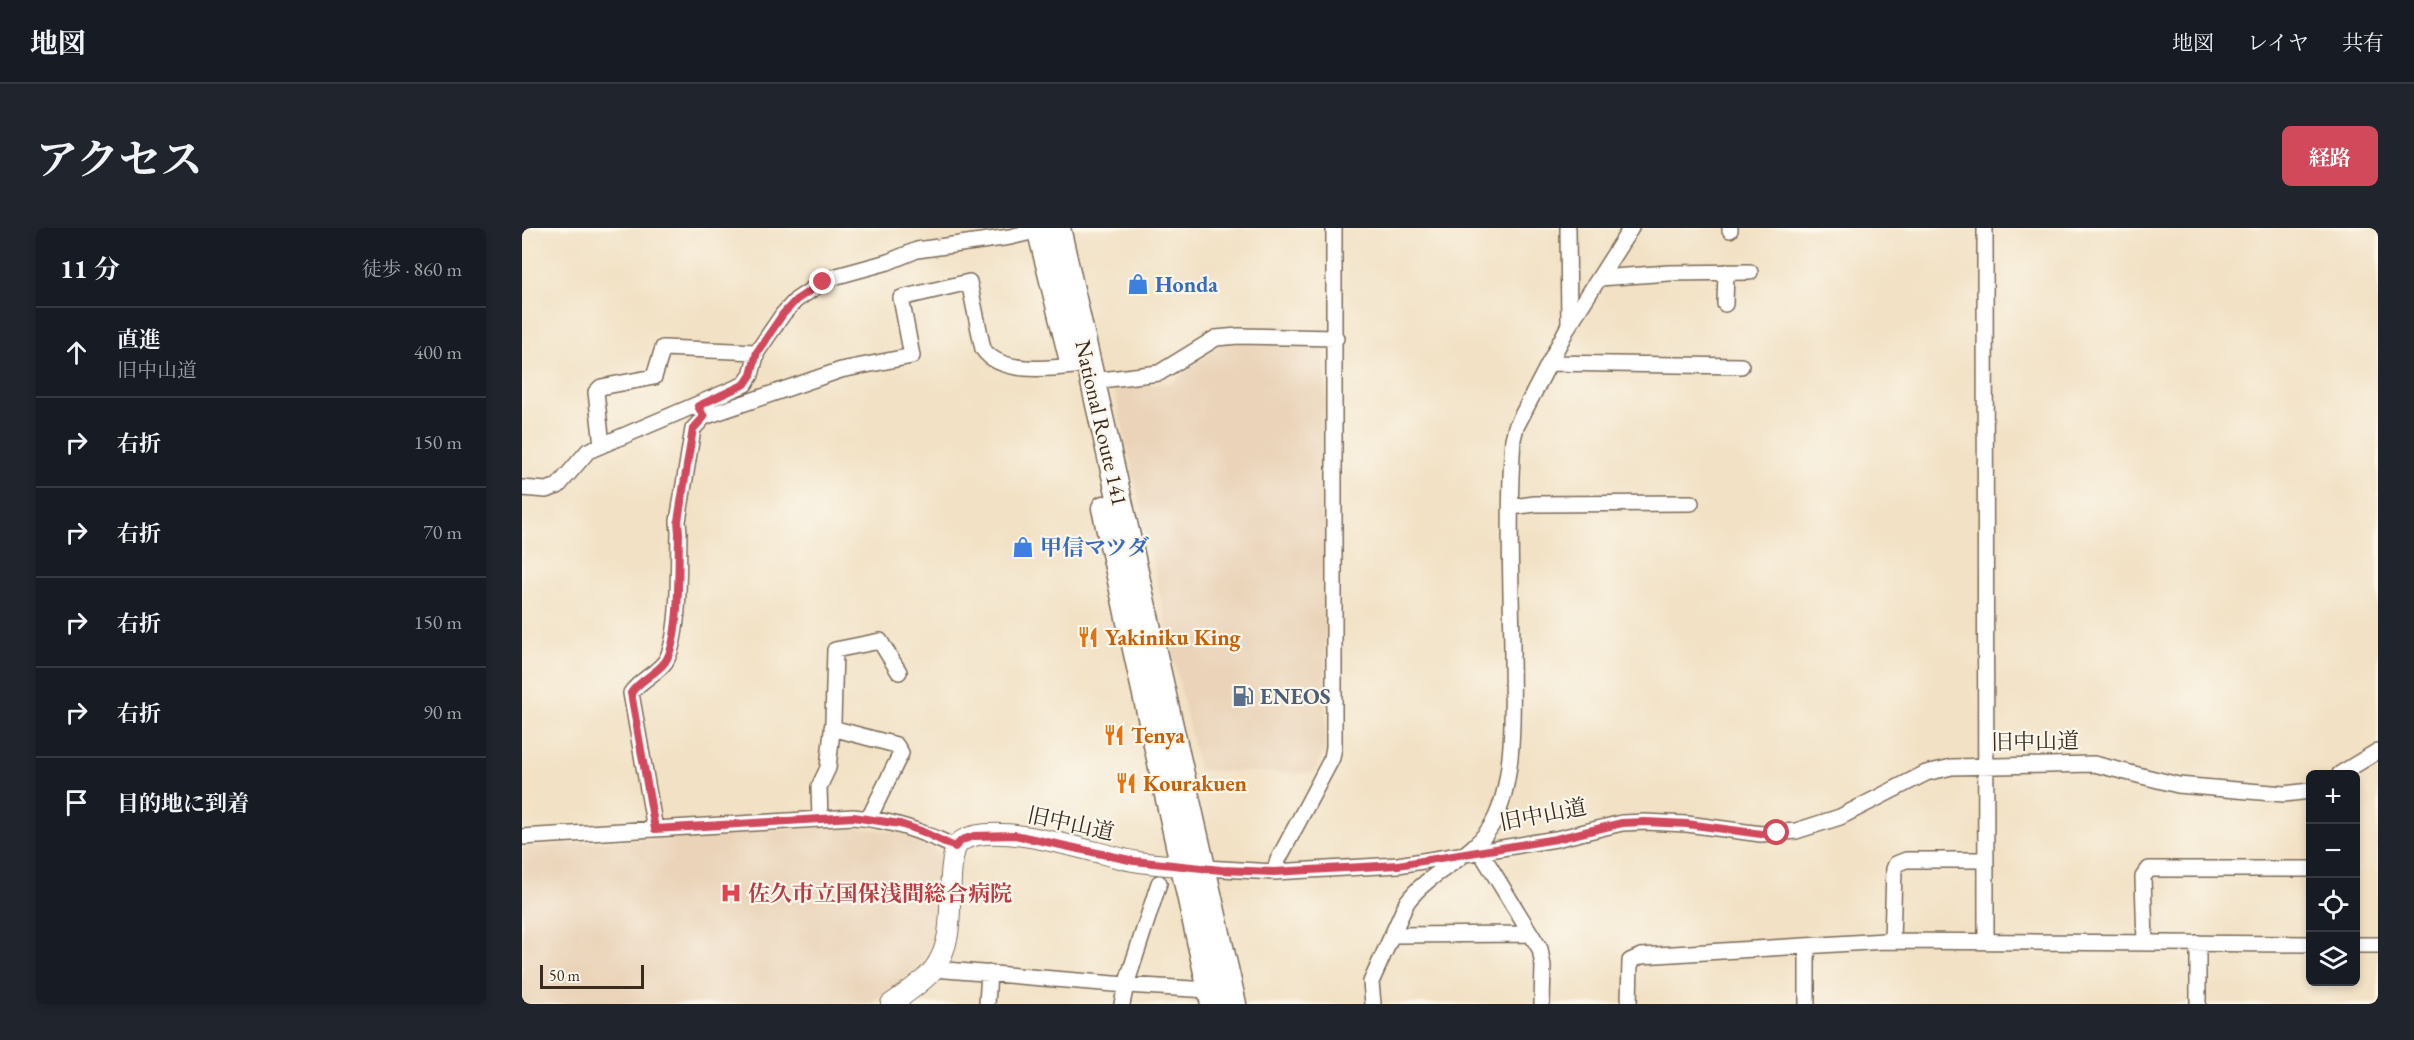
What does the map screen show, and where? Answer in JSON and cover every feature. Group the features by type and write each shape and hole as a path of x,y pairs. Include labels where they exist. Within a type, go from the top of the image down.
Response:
{"highway":[{"name":"National Route 141","path":"1046,228 1156,754 1194,867 1234,1004"},
{"name":"National Route 141","path":"1046,228 1093,381 1194,867 1211,997"}],"main road":[{"name":"旧中山道","path":"955,847 962,840 974,836 1015,835 1134,861 1194,867"},
{"path":"891,1004 914,996 934,969 945,943 951,903 955,847"}],"street":[{"path":"655,829 631,693 636,686 663,664 673,644 678,521 693,429 701,411 745,384 751,375 757,352 783,314 796,300 830,279 888,262 917,250 1010,237 1046,228"},
{"path":"1274,872 1278,860 1332,758 1334,747 1333,518 1336,338 1334,228"},
{"path":"1568,228 1569,325"},
{"path":"1373,1004 1371,982 1400,916 1415,891 1445,866 1474,852 1493,822 1503,799 1507,782 1511,718 1513,439 1516,427 1569,325 1631,228"},
{"path":"1985,228 1986,942"},
{"path":"1725,304 1726,272"},
{"path":"1599,278 1750,272"},
{"path":"522,488 546,490 558,486 588,451 701,411 841,370 912,356 901,298 969,282 983,349 988,357 1022,367 1074,366"},
{"path":"1093,381 1159,373 1216,339 1238,336 1336,338"},
{"path":"602,446 596,392 600,387 654,377 663,348 757,352"},
{"path":"1549,363 1667,372 1741,366"},
{"path":"1512,507 1535,504 1691,503"},
{"path":"820,819 819,787 828,768 836,650 880,640 899,672"},
{"path":"832,728 896,745 902,753 870,818"},
{"path":"2347,770 2378,751"},
{"name":"旧中山道","path":"1194,867 1274,872 1398,865 1556,839 1622,823 1687,824 1761,834 1796,831 1840,817 1926,773 1952,766 2094,764 2178,785 2284,794 2306,791"},
{"path":"522,837 870,818 921,831 955,847"},
{"path":"1474,852 1531,934 1542,956 1542,1004"},
{"path":"1892,941 1896,864 1906,860 1985,860"},
{"path":"2145,943 2143,878 2149,869 2306,869"},
{"path":"1122,1004 1159,883"},
{"path":"1393,935 1531,934"},
{"path":"1629,1004 1629,967 1630,961 1635,958 1892,941 2306,944"},
{"path":"2198,943 2198,1004"},
{"path":"2360,945 2378,945"},
{"path":"1807,947 1807,1004"},
{"path":"934,969 1126,985 1211,997"},
{"path":"987,1004 989,973"}],"shaded area":[{"path":"1220,343 1324,345 1326,750 1314,773 1199,771 1114,388 1171,383"},
{"name":"佐久市立国保浅間総合病院","path":"836,826 894,831 919,840 942,855 943,866 935,940 925,959 904,979 869,1004 522,1004 522,847"}],"place":[{"name":"Honda","path":"1138,284"},
{"name":"甲信マツダ","path":"1023,547"},
{"name":"Yakiniku King","path":"1088,637"},
{"name":"ENEOS","path":"1243,696"},
{"name":"Tenya","path":"1114,735"},
{"name":"Kourakuen","path":"1126,783"},
{"name":"佐久市立国保浅間総合病院","path":"731,893"}],"route":[{"path":"823,282 796,300 783,314 757,352 751,375 745,384 698,406 704,417 693,429 678,521 673,644 663,664 636,686 631,693 655,829 853,817 900,824 955,847 962,840 974,836 1015,835 1148,863 1274,872 1398,865 1556,839 1622,823 1687,824 1761,834 1777,833"}]}
